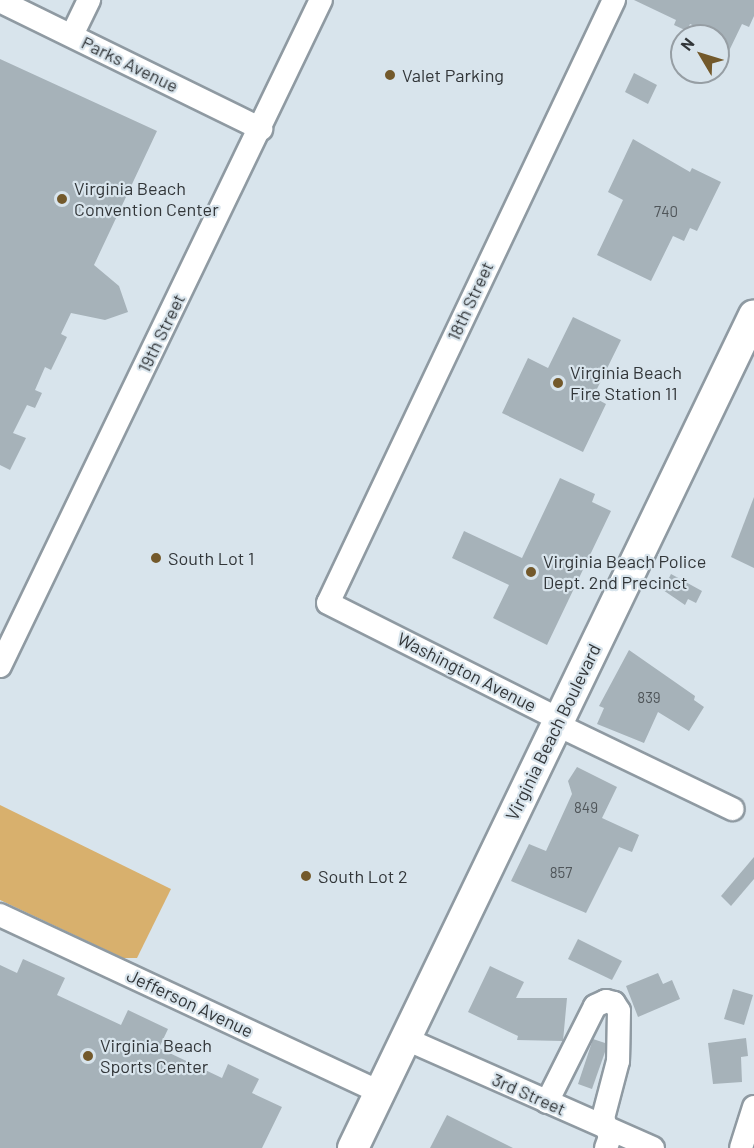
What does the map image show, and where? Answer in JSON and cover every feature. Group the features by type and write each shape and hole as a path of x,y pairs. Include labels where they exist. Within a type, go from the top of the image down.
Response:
{"main road":[{"name":"Virginia Beach Boulevard","path":"353,1148 558,723 746,353 754,315"}],"street":[{"name":"Parks Avenue","path":"0,0 261,129"},
{"path":"72,35 89,0"},
{"name":"19th Street","path":"0,666 261,129 321,0"},
{"name":"18th Street","path":"328,603 614,0"},
{"name":"Washington Avenue","path":"328,603 551,715 558,723 732,809"},
{"name":"Jefferson Avenue","path":"0,915 380,1092"},
{"path":"548,1102 595,1006 606,1000 614,1003 619,1011 618,1061 603,1118 608,1139"},
{"name":"3rd Street","path":"406,1039 548,1102 608,1139 653,1148"},
{"path":"741,1148 754,1107"}],"shaded area":[{"path":"0,805 171,889 137,958 123,958 0,900"}],"building":[{"path":"634,0 754,0 754,16 749,27 742,24 730,49 730,24 674,24 676,20"},
{"name":"Virginia Beach Convention Center","path":"0,59 157,131 94,265 119,286 128,312 105,320 71,313 61,334 67,337 51,370 45,367 35,390 42,393 35,408 27,405 13,433 26,438 10,470 0,465"},
{"path":"634,73 657,85 648,104 625,92"},
{"path":"633,139 690,172 692,168 721,182 697,231 690,228 684,241 673,236 651,281 597,255 623,200 608,192"},
{"name":"Virginia Beach Fire Station 11","path":"573,317 621,340 593,397 606,404 583,452 502,413 528,358 548,368"},
{"name":"Virginia Beach Police Dept. 2nd Precinct","path":"560,478 595,494 592,502 611,511 547,645 493,618 509,585 452,558 464,531 522,558"},
{"path":"754,497 754,568 731,557"},
{"path":"671,574 702,591 696,603 688,599 685,605 663,590"},
{"path":"629,650 695,696 694,700 704,707 689,731 658,712 644,743 597,724 604,708 599,706"},
{"path":"577,767 617,787 602,818 639,835 632,852 619,847 586,913 511,881 529,844 546,851 572,794 568,781"},
{"path":"754,857 754,879 731,906 721,896"},
{"path":"578,939 622,961 612,980 568,959"},
{"name":"Virginia Beach Sports Center","path":"23,959 65,978 57,995 121,1025 128,1010 168,1029 159,1048 222,1078 228,1064 259,1079 252,1093 282,1107 262,1148 0,1148 0,965 17,973"},
{"path":"490,966 524,982 516,998 567,998 563,1041 517,1040 518,1036 468,1012"},
{"path":"658,973 663,984 672,980 680,999 638,1017 626,986"},
{"path":"733,989 753,995 744,1025 724,1019"},
{"path":"746,1038 748,1056 741,1057 742,1082 713,1084 708,1043"},
{"path":"593,1039 605,1043 605,1052 592,1089 578,1084"},
{"path":"447,1115 513,1148 430,1148"}],"place":[{"name":"Valet Parking","path":"390,75"},
{"name":"Virginia Beach Convention Center","path":"62,199"},
{"name":"Virginia Beach Fire Station 11","path":"558,383"},
{"name":"South Lot 1","path":"156,558"},
{"name":"Virginia Beach Police Dept. 2nd Precinct","path":"531,572"},
{"name":"South Lot 2","path":"306,876"},
{"name":"Virginia Beach Sports Center","path":"88,1056"}]}
